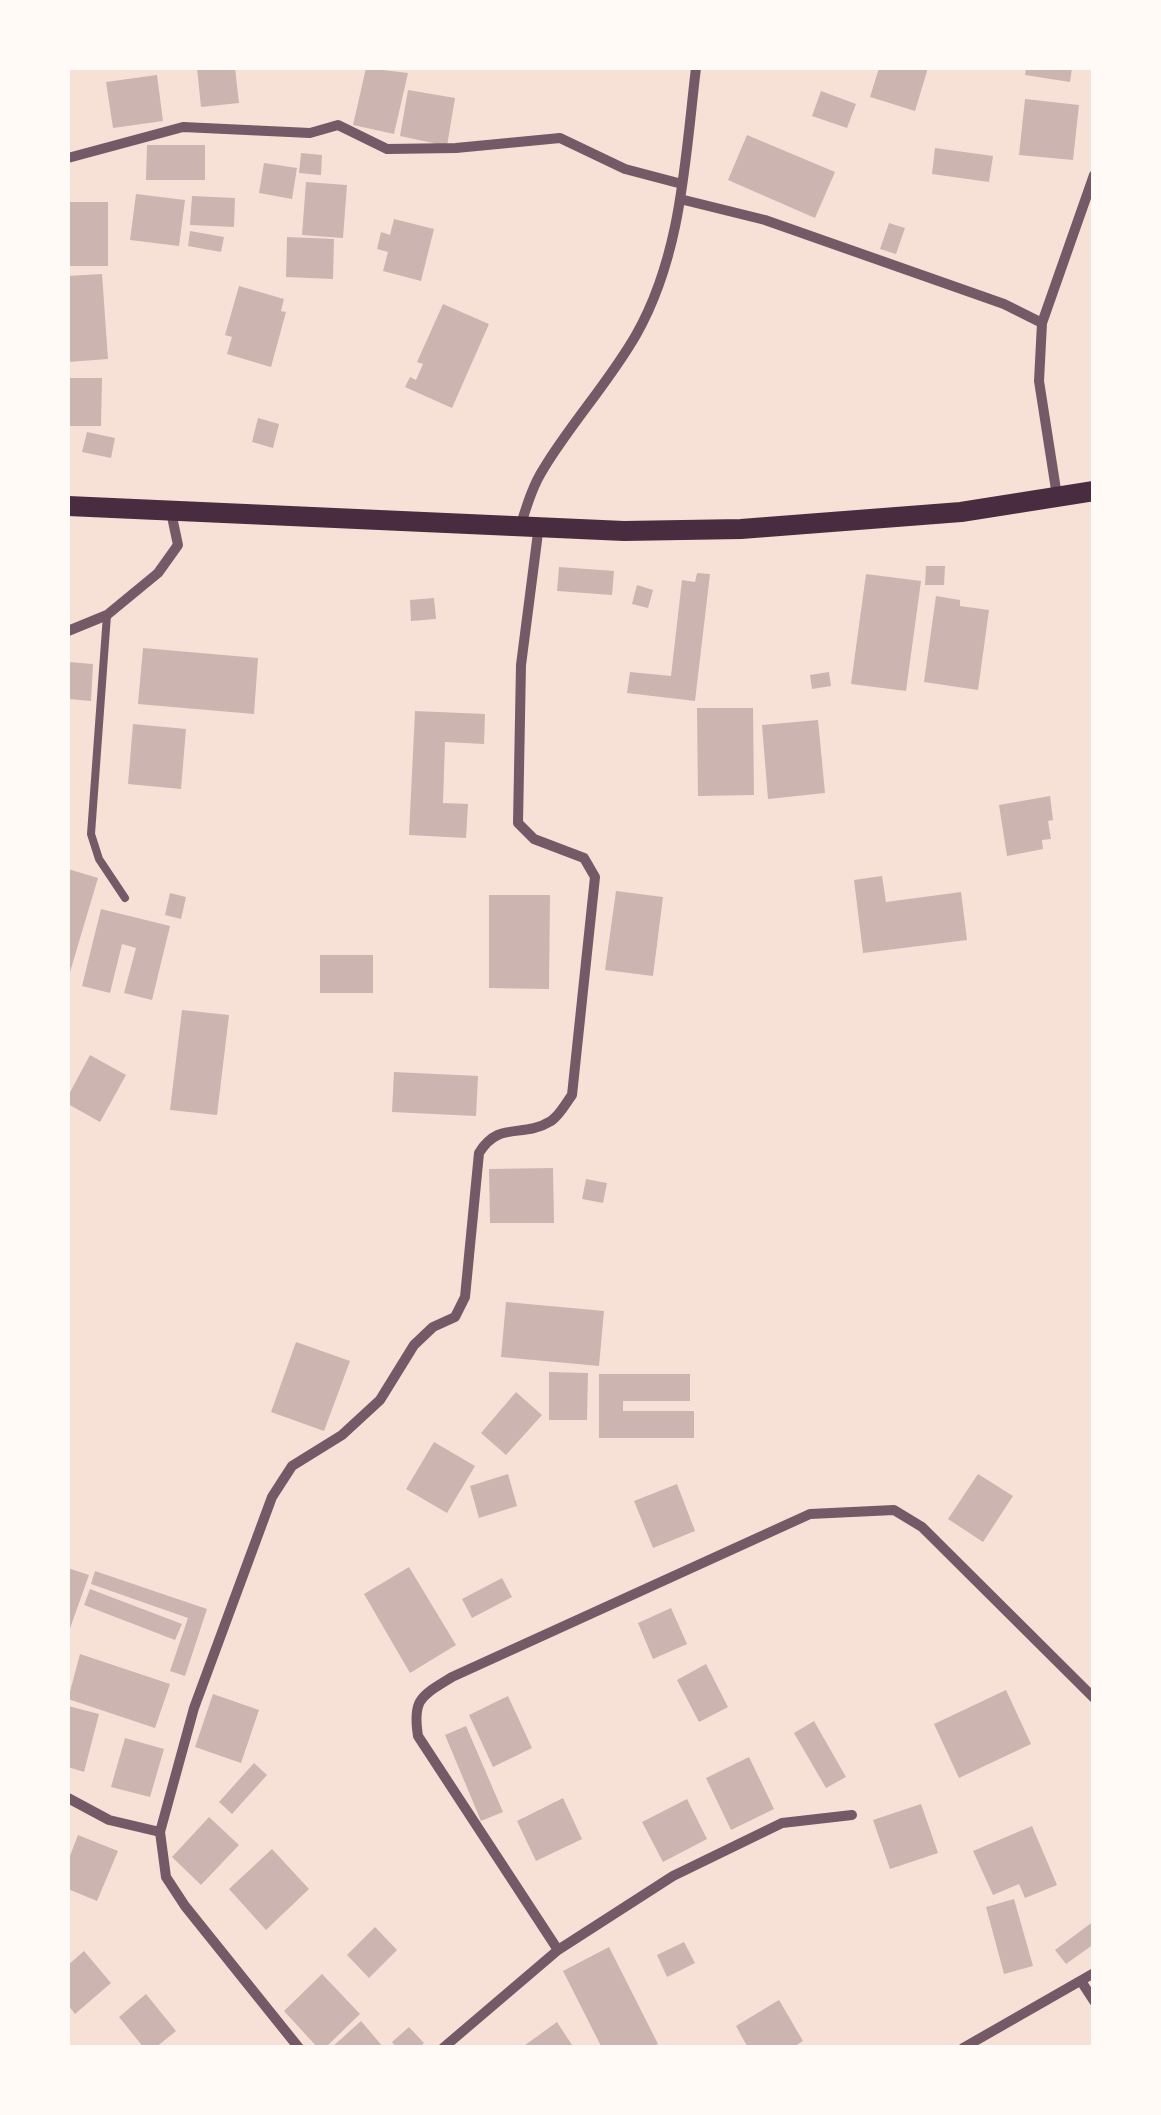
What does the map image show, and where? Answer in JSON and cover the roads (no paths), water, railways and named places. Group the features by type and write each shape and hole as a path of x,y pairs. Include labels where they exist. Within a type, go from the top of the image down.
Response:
{"main road":[{"path":"68,506 624,531 741,529 962,512 1094,491"}],"street":[{"path":"299,2048 166,1878 160,1832 194,1708 272,1496 292,1466 342,1435 380,1400 414,1346 433,1327 455,1317 465,1297 479,1153 488,1138 531,1130 555,1119 572,1095 595,877 584,858 534,839 518,824 521,665 530,525 544,468 604,387 665,273 680,200 696,68"},
{"path":"68,158 183,127 310,133 338,125 388,150 560,138 626,170 682,184"},
{"path":"1058,496 1038,381 1042,322 1094,174"},
{"path":"680,200 765,220 1004,304 1042,322"},
{"path":"68,631 106,615 158,573 178,545 171,512"},
{"path":"558,1950 418,1736 414,1712 421,1697 452,1677 810,1514 894,1510 922,1527 1094,1698"},
{"path":"68,1798 110,1820 160,1832"},
{"path":"443,2048 558,1950 674,1876 782,1823 852,1815"},
{"path":"962,2048 1094,1973"},
{"path":"1081,1981 1094,2000"}],"lane":[{"path":"106,615 91,834 99,859 126,898"}]}
